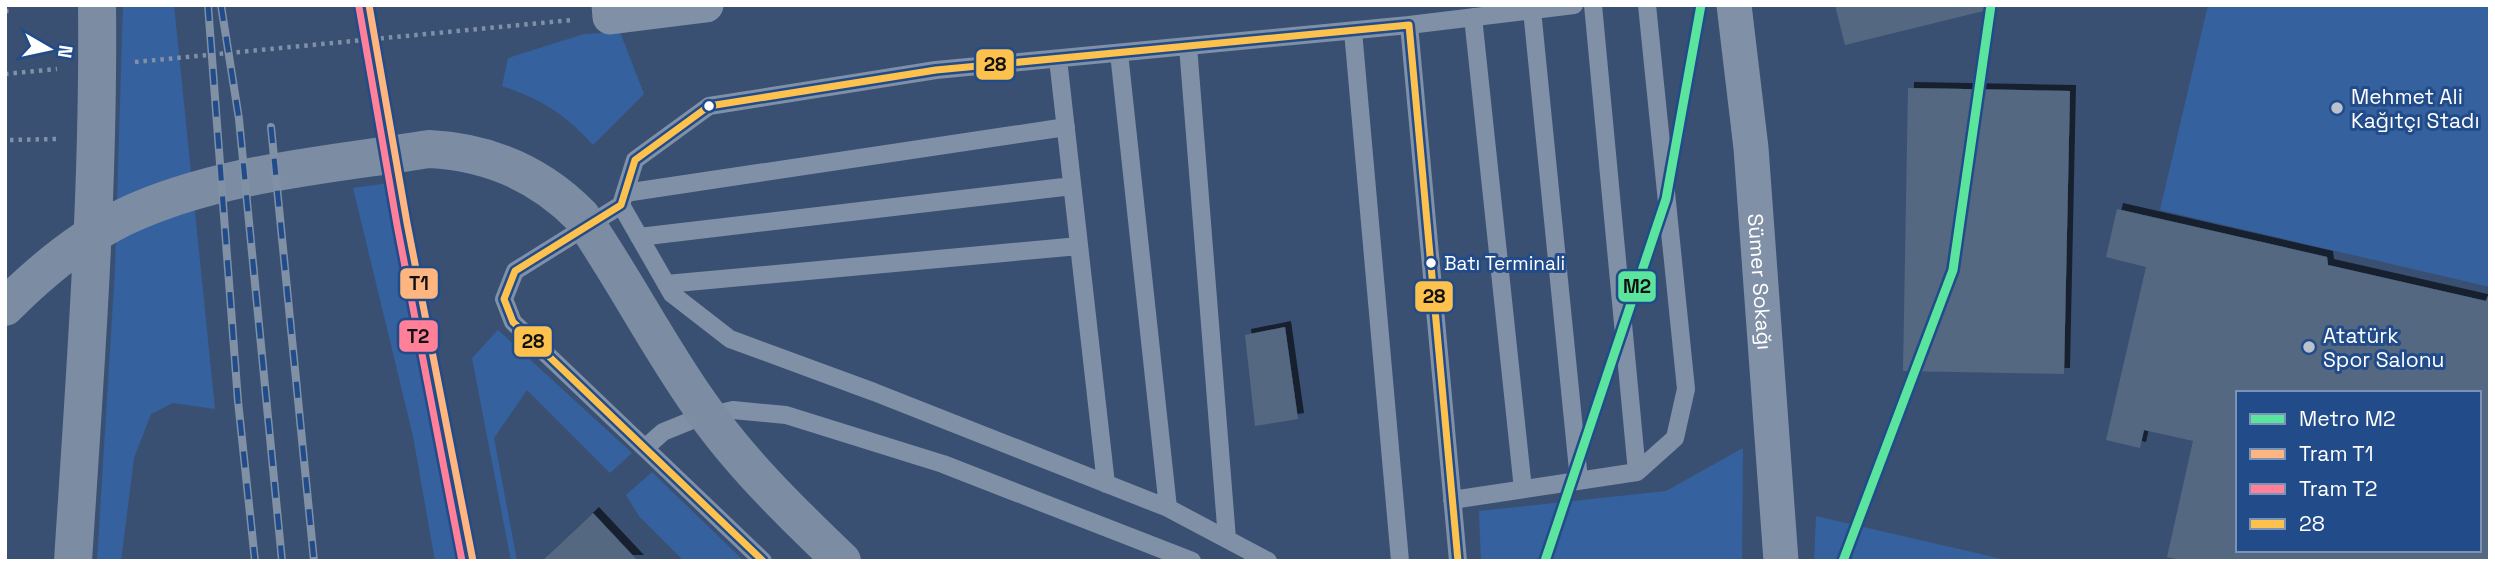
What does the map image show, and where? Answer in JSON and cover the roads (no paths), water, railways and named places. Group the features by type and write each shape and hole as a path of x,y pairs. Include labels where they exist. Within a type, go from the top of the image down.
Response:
{"main road":[{"path":"73,561 93,259 97,5"},
{"path":"5,307 88,238 123,218 209,188 429,149 463,150 499,161 540,182 561,195 581,216 700,405 797,518 842,561"}],"street":[{"path":"610,11 706,5"},
{"name":"Sümer Sokağı","path":"1734,5 1752,162 1781,561"}],"lane":[{"path":"1268,561 1168,508 874,392 730,339 672,294 639,237 623,199 635,160 709,106 936,70 1409,25 1574,5"},
{"path":"1593,5 1637,472"},
{"path":"1452,500 1637,472 1675,438 1686,389 1647,5"},
{"path":"1532,10 1579,480"},
{"path":"1473,18 1523,489"},
{"path":"1409,25 1458,561"},
{"path":"1353,30 1400,561"},
{"path":"1188,46 1227,539"},
{"path":"1119,53 1168,508"},
{"path":"1058,58 1106,484"},
{"path":"763,561 513,322 504,299 515,271 623,199 1066,127"},
{"path":"639,237 1072,186"},
{"path":"666,284 1079,246"},
{"path":"645,448 663,432 695,419 733,410 786,415 943,464 1192,561"}],"railway":[{"path":"208,5 238,401 255,561"},
{"path":"221,5 239,119 282,561"},
{"path":"271,127 314,561"}],"metro line":[{"name":"M2","path":"1545,561 1666,199 1701,5"},
{"name":"M2","path":"1843,561 1953,270 1991,5"}],"tram line":[{"name":"T1","path":"369,5 407,223 473,561"},
{"name":"T2","path":"359,7 397,225 462,561"}],"place":[{"name":"Mehmet Ali Kağıtçı Stadı","path":"2337,108"},
{"name":"Batı Terminali","path":"1431,263"},
{"name":"Atatürk Spor Salonu","path":"2309,347"}]}
